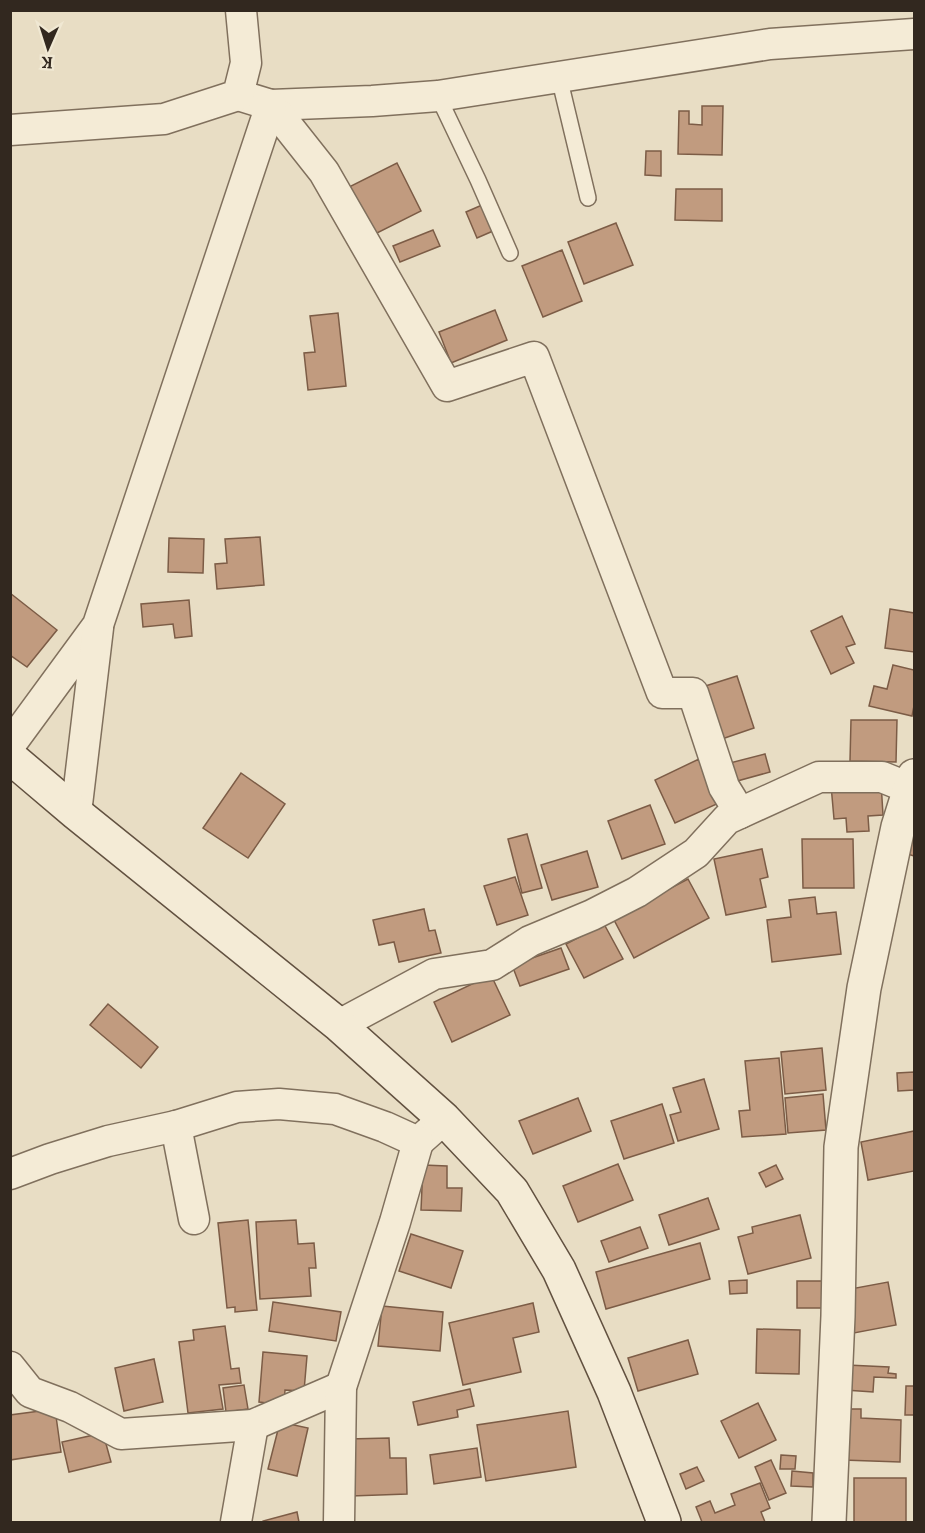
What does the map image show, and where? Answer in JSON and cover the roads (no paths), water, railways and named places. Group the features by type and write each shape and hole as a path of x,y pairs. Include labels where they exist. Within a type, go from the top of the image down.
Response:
{"main road":[{"path":"10,757 339,1025 444,1119 512,1191 559,1270 614,1392 664,1522"},
{"path":"829,1522 838,1316 841,1147 864,988 898,828 913,785"}],"street":[{"path":"238,95 246,63 241,10"},
{"path":"10,130 164,119 238,95 271,105 438,96 770,44 915,33"},
{"path":"76,813 98,625 271,105"},
{"path":"271,105 324,172 447,386 534,357 662,693 693,693 724,787 740,813"},
{"path":"10,745 98,625"},
{"path":"339,1025 434,974 492,964 530,941 592,915 637,892 696,853 727,819 819,777 882,777 913,785"},
{"path":"10,1174 108,1141 176,1126 237,1107 279,1104 335,1109 418,1142"},
{"path":"339,1522 341,1387 395,1222 418,1142 444,1119"},
{"path":"176,1126 195,1219"},
{"path":"10,1367 30,1392 70,1407 121,1434 253,1425 341,1387"},
{"path":"236,1522 253,1425"}],"lane":[{"path":"559,77 588,198"},
{"path":"438,96 510,253"}]}
